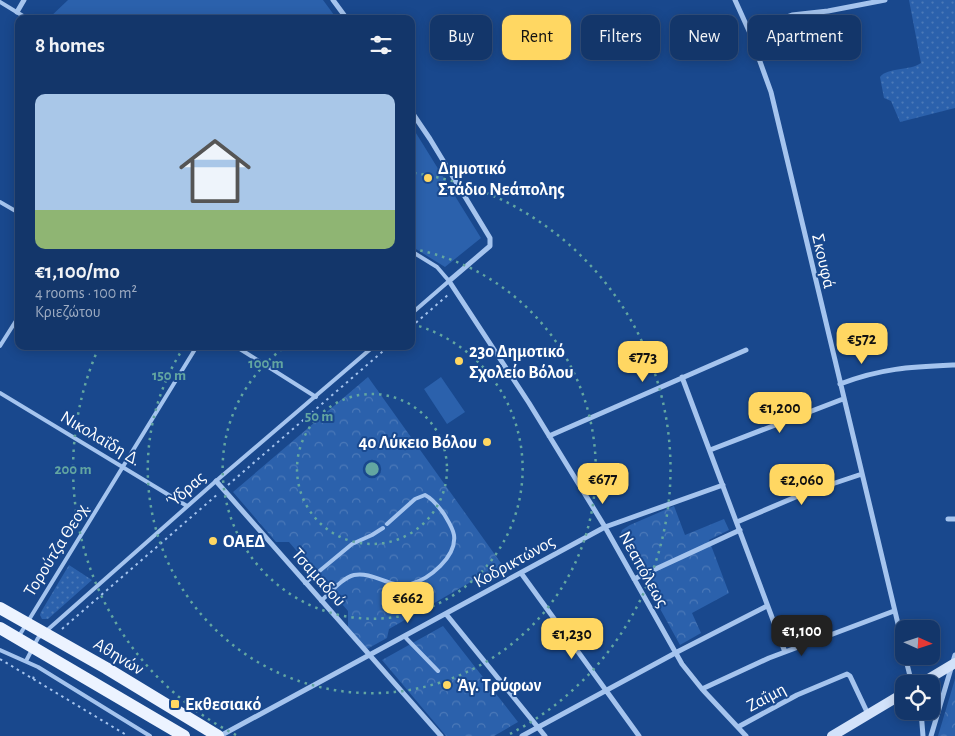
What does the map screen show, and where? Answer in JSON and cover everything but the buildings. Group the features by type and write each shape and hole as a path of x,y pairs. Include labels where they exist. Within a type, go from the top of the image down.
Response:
{"main road":[{"name":"Αθηνών","path":"0,608 106,668 219,736"},
{"name":"Αθηνών","path":"0,628 184,736"}],"street":[{"path":"17,12 24,0"},
{"path":"334,0 344,15"},
{"path":"735,1 742,0"},
{"path":"792,15 828,11 885,0"},
{"name":"Σκουφά","path":"735,1 748,29"},
{"name":"Σκουφά","path":"760,60 771,92 896,620"},
{"path":"415,117 490,238 490,246 449,281"},
{"name":"Νεαπόλεως","path":"449,281 605,527 675,653 702,689 746,736"},
{"path":"549,436 746,350"},
{"path":"840,384 863,375 890,369 955,365"},
{"path":"682,377 785,652"},
{"path":"710,450 843,399"},
{"path":"737,522 805,493 862,474"},
{"name":"Τσαμαδού","path":"216,481 441,736"},
{"name":"Κοδρικτώνος","path":"219,736 605,527 723,484"},
{"path":"948,518 955,518"},
{"path":"634,579 740,530"},
{"path":"521,573 639,736"},
{"path":"522,736 675,653 767,606"},
{"path":"702,689 750,666 894,611"},
{"path":"446,614 545,736"},
{"path":"933,675 954,661"},
{"path":"931,736 954,661"},
{"name":"Ζαΐμη","path":"738,728 797,695 847,674 850,676 868,715"},
{"path":"838,735 895,698"},
{"path":"922,720 923,736"}],"lane":[{"path":"0,2 22,15"},
{"path":"0,202 15,211"},
{"path":"415,254 436,267 449,281 415,311"},
{"path":"0,346 15,322"},
{"name":"Τορούτζα Θεοχ.","path":"17,638 195,350"},
{"path":"241,350 316,397"},
{"name":"Ύδρας","path":"26,661 38,638 216,481 369,350"},
{"name":"Νικολαΐδη Δ.","path":"0,393 188,506"},
{"path":"321,601 345,580 355,575 380,579 401,586 413,584 433,573 441,565 454,545 453,531 447,519 426,495 415,499 387,524"},
{"path":"305,583 352,544 383,528"},
{"path":"405,636 438,671"},
{"path":"0,650 38,667 150,736"}],"path":[{"path":"0,658 128,736"}],"green space":[{"path":"68,0 323,0 334,15 52,15"},
{"path":"909,0 955,0 955,108 900,122 891,101 884,98 880,77 888,72 921,63"},
{"name":"Δημοτικό Στάδιο Νεάπολης","path":"415,131 481,238 445,267 415,248"},
{"path":"368,377 508,573 490,582 476,579 389,629 387,638 367,649 348,627 348,611 289,542 276,542 233,492"},
{"path":"441,377 465,412 447,424 424,389"},
{"path":"674,506 685,535 724,519 729,530 709,540 729,593 692,613 701,633 680,645 620,536 622,530 630,525"},
{"path":"69,565 92,580 48,619 42,619 41,612"},
{"path":"443,626 518,722 494,736 446,736 382,660"},
{"path":"955,679 955,736 938,736"}],"place":[{"name":"Δημοτικό Στάδιο Νεάπολης","path":"428,178"},
{"name":"23ο Δημοτικό Σχολείο Βόλου","path":"459,361"},
{"name":"4ο Λύκειο Βόλου","path":"487,442"},
{"name":"ΟΑΕΔ","path":"213,541"},
{"name":"Άγ. Τρύφων","path":"447,685"},
{"name":"Εκθεσιακό","path":"175,704"}]}
